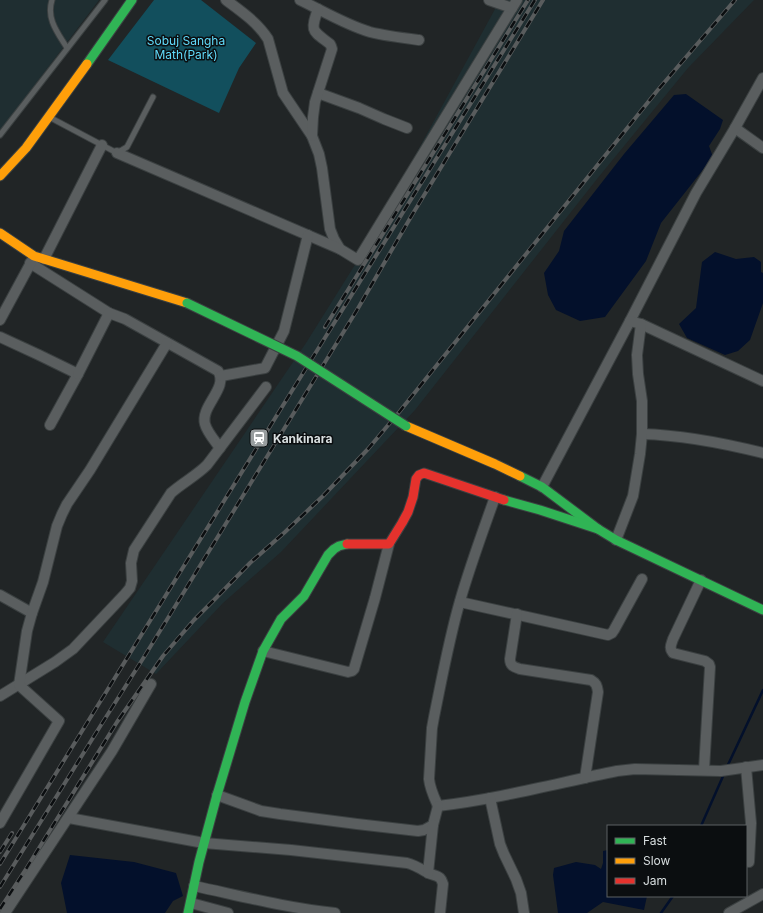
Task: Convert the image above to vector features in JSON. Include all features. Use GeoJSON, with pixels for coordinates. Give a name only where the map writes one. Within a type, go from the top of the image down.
{"type":"FeatureCollection","features":[{"type":"Feature","properties":{"kind":"main road"},"geometry":{"type":"LineString","coordinates":[[0,176],[26,148],[132,0]]}},
{"type":"Feature","properties":{"kind":"main road"},"geometry":{"type":"LineString","coordinates":[[0,233],[36,260],[187,303],[297,356],[406,426],[495,464],[542,487],[598,529],[616,540],[763,610]]}},
{"type":"Feature","properties":{"kind":"main road"},"geometry":{"type":"LineString","coordinates":[[190,908],[204,843],[217,795],[263,651],[272,632],[281,619],[304,596],[328,556],[334,549],[339,546],[349,544],[389,544],[402,523],[413,500],[416,479],[419,475],[424,473],[598,529]]}},
{"type":"Feature","properties":{"kind":"street"},"geometry":{"type":"LineString","coordinates":[[226,0],[244,14],[264,33],[270,46],[283,93],[312,136],[319,154],[322,168],[330,229],[340,249]]}},
{"type":"Feature","properties":{"kind":"street"},"geometry":{"type":"LineString","coordinates":[[300,0],[332,16],[371,32],[419,40]]}},
{"type":"Feature","properties":{"kind":"street"},"geometry":{"type":"LineString","coordinates":[[117,153],[340,249],[358,260],[515,4],[489,0]]}},
{"type":"Feature","properties":{"kind":"street"},"geometry":{"type":"LineString","coordinates":[[312,136],[314,109],[332,50],[331,46],[314,29],[313,25],[318,9]]}},
{"type":"Feature","properties":{"kind":"street"},"geometry":{"type":"LineString","coordinates":[[542,487],[696,193],[763,78]]}},
{"type":"Feature","properties":{"kind":"street"},"geometry":{"type":"LineString","coordinates":[[318,93],[407,128]]}},
{"type":"Feature","properties":{"kind":"street"},"geometry":{"type":"LineString","coordinates":[[735,128],[763,148]]}},
{"type":"Feature","properties":{"kind":"street"},"geometry":{"type":"LineString","coordinates":[[0,320],[102,145]]}},
{"type":"Feature","properties":{"kind":"street"},"geometry":{"type":"LineString","coordinates":[[221,376],[265,368],[284,332],[308,235]]}},
{"type":"Feature","properties":{"kind":"street"},"geometry":{"type":"LineString","coordinates":[[36,260],[110,313],[125,319],[218,372],[221,376],[221,383],[206,412],[205,423],[220,448]]}},
{"type":"Feature","properties":{"kind":"street"},"geometry":{"type":"LineString","coordinates":[[50,425],[110,313]]}},
{"type":"Feature","properties":{"kind":"street"},"geometry":{"type":"LineString","coordinates":[[630,321],[641,324],[763,381]]}},
{"type":"Feature","properties":{"kind":"street"},"geometry":{"type":"LineString","coordinates":[[616,540],[633,496],[640,454],[642,434],[642,401],[637,355],[641,324]]}},
{"type":"Feature","properties":{"kind":"street"},"geometry":{"type":"LineString","coordinates":[[0,337],[78,374]]}},
{"type":"Feature","properties":{"kind":"street"},"geometry":{"type":"LineString","coordinates":[[19,685],[32,612],[43,582],[57,526],[62,514],[167,343]]}},
{"type":"Feature","properties":{"kind":"street"},"geometry":{"type":"LineString","coordinates":[[0,696],[55,662],[73,648],[125,594],[130,588],[132,581],[131,557],[134,550],[171,493],[202,471],[266,387]]}},
{"type":"Feature","properties":{"kind":"street"},"geometry":{"type":"LineString","coordinates":[[642,434],[654,434],[719,443],[763,453]]}},
{"type":"Feature","properties":{"kind":"street"},"geometry":{"type":"LineString","coordinates":[[428,873],[433,825],[438,806],[432,793],[429,779],[432,728],[460,602],[495,497]]}},
{"type":"Feature","properties":{"kind":"street"},"geometry":{"type":"LineString","coordinates":[[263,651],[348,672],[352,671],[354,669],[375,598],[389,544]]}},
{"type":"Feature","properties":{"kind":"street"},"geometry":{"type":"LineString","coordinates":[[460,602],[608,635],[614,630],[642,579]]}},
{"type":"Feature","properties":{"kind":"street"},"geometry":{"type":"LineString","coordinates":[[700,580],[670,646],[673,653],[705,661],[710,666],[704,770]]}},
{"type":"Feature","properties":{"kind":"street"},"geometry":{"type":"LineString","coordinates":[[0,595],[32,612]]}},
{"type":"Feature","properties":{"kind":"street"},"geometry":{"type":"LineString","coordinates":[[517,614],[510,659],[512,666],[520,669],[591,680],[597,685],[598,692],[585,778]]}},
{"type":"Feature","properties":{"kind":"street"},"geometry":{"type":"LineString","coordinates":[[5,913],[112,751],[151,684]]}},
{"type":"Feature","properties":{"kind":"street"},"geometry":{"type":"LineString","coordinates":[[0,823],[59,721],[19,685]]}},
{"type":"Feature","properties":{"kind":"street"},"geometry":{"type":"LineString","coordinates":[[438,806],[490,798],[617,771],[635,769],[721,771],[763,765]]}},
{"type":"Feature","properties":{"kind":"street"},"geometry":{"type":"LineString","coordinates":[[746,767],[751,823],[749,862]]}},
{"type":"Feature","properties":{"kind":"street"},"geometry":{"type":"LineString","coordinates":[[217,795],[261,810],[294,817],[418,831],[424,830],[433,825]]}},
{"type":"Feature","properties":{"kind":"street"},"geometry":{"type":"LineString","coordinates":[[490,798],[500,844],[521,893],[524,913]]}},
{"type":"Feature","properties":{"kind":"street"},"geometry":{"type":"LineString","coordinates":[[69,818],[204,843],[291,850],[413,864],[442,880],[443,884],[440,913]]}},
{"type":"Feature","properties":{"kind":"street"},"geometry":{"type":"LineString","coordinates":[[194,886],[272,904],[335,913]]}},
{"type":"Feature","properties":{"kind":"street"},"geometry":{"type":"LineString","coordinates":[[729,913],[763,894]]}},
{"type":"Feature","properties":{"kind":"street"},"geometry":{"type":"LineString","coordinates":[[190,908],[228,913]]}},
{"type":"Feature","properties":{"kind":"lane"},"geometry":{"type":"LineString","coordinates":[[52,0],[50,9],[51,19],[67,48]]}},
{"type":"Feature","properties":{"kind":"lane"},"geometry":{"type":"LineString","coordinates":[[0,135],[105,0]]}},
{"type":"Feature","properties":{"kind":"lane"},"geometry":{"type":"LineString","coordinates":[[49,117],[117,153],[127,147],[153,96]]}},
{"type":"Feature","properties":{"kind":"shaded area"},"geometry":{"type":"Polygon","coordinates":[[[0,0],[99,0],[0,131],[0,0]]]}},
{"type":"Feature","properties":{"kind":"shaded area"},"geometry":{"type":"Polygon","coordinates":[[[500,0],[754,0],[688,68],[597,179],[415,410],[281,552],[223,603],[156,674],[103,642],[306,343],[358,260],[500,0]]]}},
{"type":"Feature","properties":{"kind":"shaded area"},"geometry":{"type":"Polygon","coordinates":[[[686,94],[723,120],[720,129],[709,146],[713,157],[661,223],[646,261],[605,317],[580,321],[556,310],[548,295],[544,273],[559,251],[564,231],[624,154],[674,95],[686,94]]]}},
{"type":"Feature","properties":{"kind":"shaded area"},"geometry":{"type":"Polygon","coordinates":[[[715,252],[736,259],[754,257],[761,262],[761,272],[763,273],[763,303],[750,340],[738,351],[725,355],[687,338],[679,324],[696,308],[702,262],[715,252]]]}},
{"type":"Feature","properties":{"kind":"shaded area"},"geometry":{"type":"Polygon","coordinates":[[[607,850],[607,897],[647,897],[644,910],[603,902],[587,913],[558,913],[553,875],[554,868],[576,862],[595,865],[601,869],[603,863],[603,851],[607,850]]]}},
{"type":"Feature","properties":{"kind":"shaded area"},"geometry":{"type":"Polygon","coordinates":[[[70,855],[134,862],[176,873],[183,896],[173,901],[165,913],[67,913],[61,883],[70,855]]]}},
{"type":"Feature","properties":{"kind":"green space","name":"Sobuj Sangha Math(Park)"},"geometry":{"type":"Polygon","coordinates":[[[154,0],[201,0],[256,43],[239,68],[219,113],[108,60],[154,0]]]}},
{"type":"Feature","properties":{"kind":"waterway"},"geometry":{"type":"LineString","coordinates":[[727,767],[763,690]]}},
{"type":"Feature","properties":{"kind":"waterway"},"geometry":{"type":"LineString","coordinates":[[701,825],[724,774]]}},
{"type":"Feature","properties":{"kind":"waterway"},"geometry":{"type":"LineString","coordinates":[[661,913],[672,897]]}},
{"type":"Feature","properties":{"kind":"railway"},"geometry":{"type":"LineString","coordinates":[[325,327],[528,0]]}},
{"type":"Feature","properties":{"kind":"railway"},"geometry":{"type":"LineString","coordinates":[[0,864],[535,0]]}},
{"type":"Feature","properties":{"kind":"railway"},"geometry":{"type":"LineString","coordinates":[[0,887],[144,657],[357,310],[412,215],[543,0]]}},
{"type":"Feature","properties":{"kind":"railway"},"geometry":{"type":"LineString","coordinates":[[0,909],[117,722],[163,656],[194,620],[250,563],[323,496],[368,449],[657,91],[735,0]]}},
{"type":"Feature","properties":{"kind":"railway"},"geometry":{"type":"LineString","coordinates":[[0,852],[12,833]]}},
{"type":"Feature","properties":{"kind":"traffic: fast"},"geometry":{"type":"LineString","coordinates":[[87,64],[132,0]]}},
{"type":"Feature","properties":{"kind":"traffic: fast"},"geometry":{"type":"LineString","coordinates":[[187,303],[297,356],[406,426]]}},
{"type":"Feature","properties":{"kind":"traffic: fast"},"geometry":{"type":"LineString","coordinates":[[520,476],[542,487],[598,529],[616,540],[763,610]]}},
{"type":"Feature","properties":{"kind":"traffic: fast"},"geometry":{"type":"LineString","coordinates":[[504,500],[598,529]]}},
{"type":"Feature","properties":{"kind":"traffic: fast"},"geometry":{"type":"LineString","coordinates":[[188,913],[199,862],[217,795],[245,702],[263,651],[281,619],[304,596],[328,555],[339,546],[347,544]]}},
{"type":"Feature","properties":{"kind":"traffic: slow"},"geometry":{"type":"LineString","coordinates":[[0,176],[26,148],[87,64]]}},
{"type":"Feature","properties":{"kind":"traffic: slow"},"geometry":{"type":"LineString","coordinates":[[0,233],[34,256],[187,303]]}},
{"type":"Feature","properties":{"kind":"traffic: slow"},"geometry":{"type":"LineString","coordinates":[[406,426],[520,476]]}},
{"type":"Feature","properties":{"kind":"traffic: jam"},"geometry":{"type":"LineString","coordinates":[[347,544],[389,544],[408,512],[413,497],[416,479],[419,475],[424,473],[504,500]]}},
{"type":"Feature","properties":{"kind":"place","name":"Kankinara"},"geometry":{"type":"Point","coordinates":[259,438]}}]}
